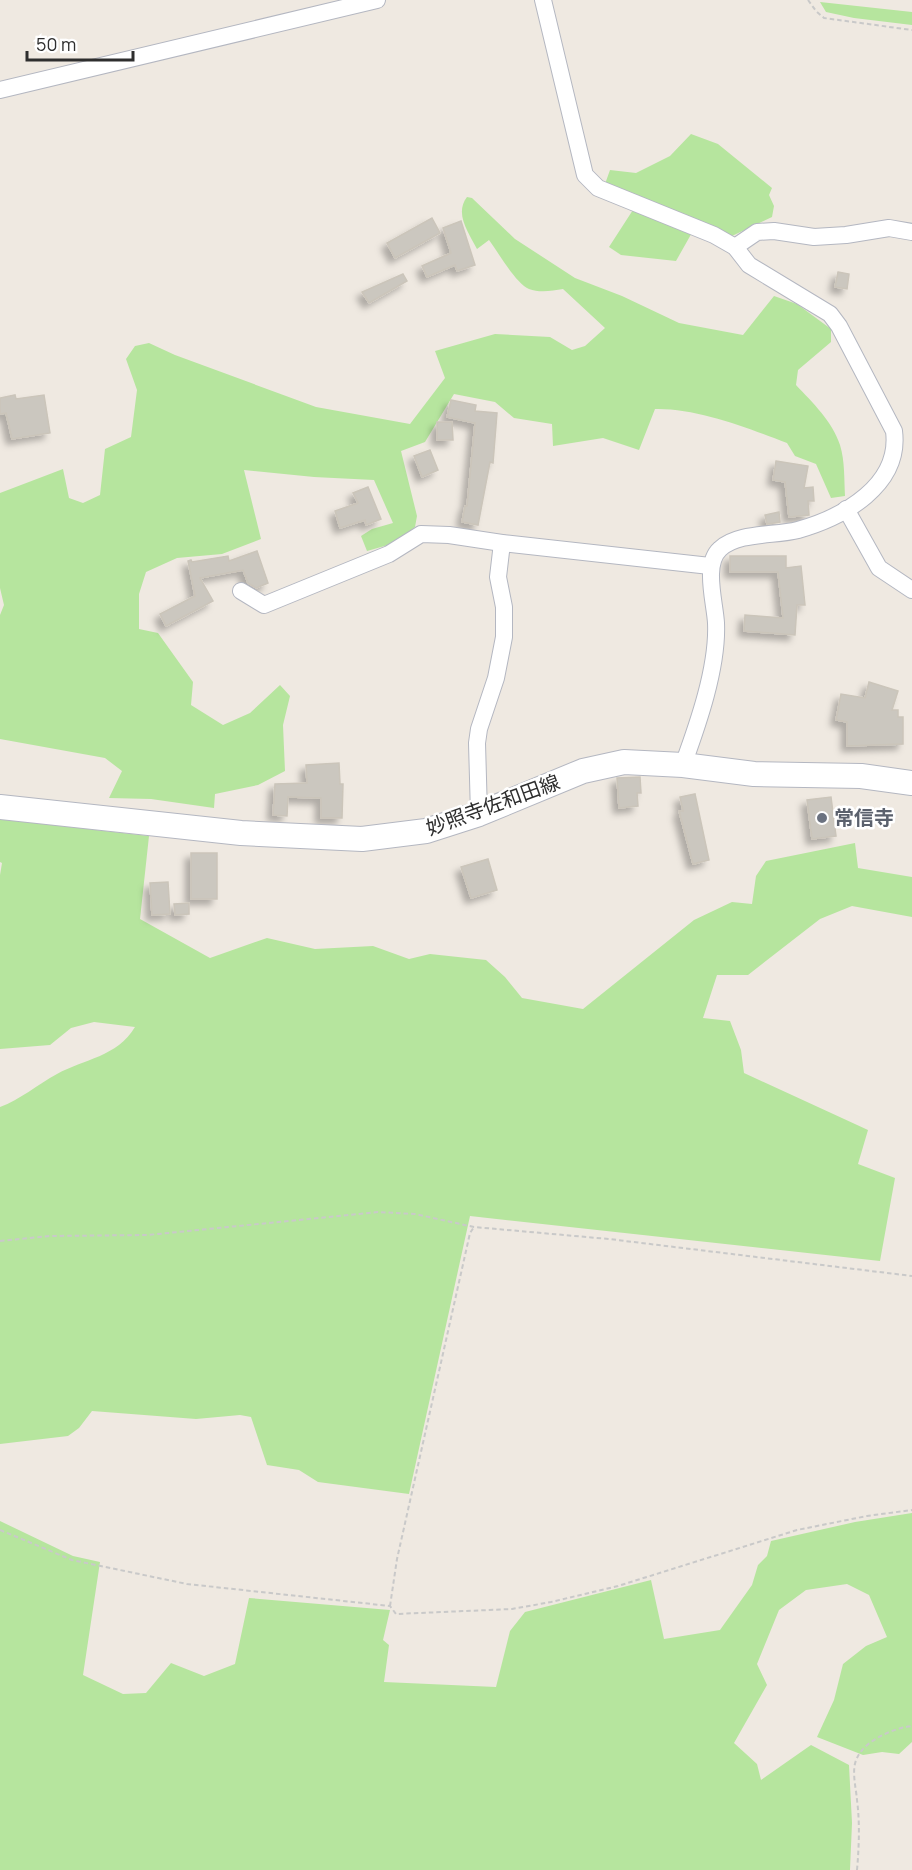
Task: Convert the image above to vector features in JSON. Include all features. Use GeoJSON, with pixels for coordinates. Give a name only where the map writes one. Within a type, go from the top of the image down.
{"type":"FeatureCollection","features":[{"type":"Feature","properties":{"kind":"main road","name":"妙照寺佐和田線"},"geometry":{"type":"LineString","coordinates":[[0,807],[241,833],[362,839],[426,831],[479,814],[583,771],[624,762],[683,765],[754,774],[861,776],[912,783]]}},
{"type":"Feature","properties":{"kind":"street"},"geometry":{"type":"LineString","coordinates":[[0,90],[377,0]]}},
{"type":"Feature","properties":{"kind":"street"},"geometry":{"type":"LineString","coordinates":[[543,0],[585,176],[598,188],[735,247],[749,265],[830,314],[839,326],[894,431],[896,446],[885,477],[871,492],[846,509],[798,530],[732,540],[718,550],[710,566],[716,624],[715,654],[695,734],[683,765]]}},
{"type":"Feature","properties":{"kind":"street"},"geometry":{"type":"LineString","coordinates":[[735,247],[757,232],[774,231],[814,237],[846,235],[889,228],[912,231]]}},
{"type":"Feature","properties":{"kind":"street"},"geometry":{"type":"LineString","coordinates":[[846,509],[879,568],[912,590]]}},
{"type":"Feature","properties":{"kind":"street"},"geometry":{"type":"LineString","coordinates":[[241,591],[264,605],[388,554],[421,534],[449,535],[710,566]]}},
{"type":"Feature","properties":{"kind":"street"},"geometry":{"type":"LineString","coordinates":[[479,814],[477,743],[479,729],[496,678],[504,637],[504,607],[498,577],[502,543]]}},
{"type":"Feature","properties":{"kind":"path"},"geometry":{"type":"LineString","coordinates":[[808,0],[824,18],[912,30]]}},
{"type":"Feature","properties":{"kind":"path"},"geometry":{"type":"LineString","coordinates":[[0,1241],[50,1236],[148,1234],[378,1212],[415,1214],[474,1227],[609,1239],[912,1276]]}},
{"type":"Feature","properties":{"kind":"path"},"geometry":{"type":"LineString","coordinates":[[474,1227],[470,1233],[400,1547],[390,1606],[396,1614],[512,1609],[618,1586],[798,1530],[867,1516],[912,1510]]}},
{"type":"Feature","properties":{"kind":"path"},"geometry":{"type":"LineString","coordinates":[[0,1530],[72,1560],[187,1584],[390,1606]]}},
{"type":"Feature","properties":{"kind":"path"},"geometry":{"type":"LineString","coordinates":[[857,1870],[859,1848],[854,1775],[856,1757],[871,1742],[890,1731],[912,1726]]}},
{"type":"Feature","properties":{"kind":"green space"},"geometry":{"type":"Polygon","coordinates":[[[820,2],[912,12],[912,25],[826,12],[820,2]]]}},
{"type":"Feature","properties":{"kind":"green space"},"geometry":{"type":"Polygon","coordinates":[[[691,134],[718,144],[772,188],[769,195],[774,206],[772,217],[732,236],[698,222],[676,261],[621,255],[609,247],[640,199],[605,184],[610,170],[636,173],[670,156],[691,134]]]}},
{"type":"Feature","properties":{"kind":"green space"},"geometry":{"type":"Polygon","coordinates":[[[467,197],[472,198],[515,239],[575,278],[622,296],[679,323],[743,335],[774,296],[797,304],[831,329],[831,342],[798,370],[796,385],[821,413],[837,436],[843,457],[845,496],[831,498],[816,464],[795,456],[787,443],[705,415],[655,409],[639,450],[603,438],[553,446],[552,424],[514,418],[495,402],[454,394],[425,442],[401,451],[417,516],[415,527],[395,543],[367,551],[361,536],[372,529],[393,523],[374,480],[244,470],[261,539],[222,554],[177,558],[146,572],[139,594],[139,629],[158,633],[193,682],[191,705],[223,725],[250,713],[280,685],[290,696],[283,725],[285,771],[258,785],[215,794],[214,808],[151,799],[109,798],[122,771],[105,758],[0,739],[0,615],[4,605],[0,588],[0,493],[63,469],[69,498],[83,503],[100,495],[105,449],[131,437],[137,390],[126,359],[135,346],[149,343],[175,355],[316,407],[410,424],[445,378],[435,351],[495,334],[550,337],[572,350],[585,346],[605,328],[563,289],[537,291],[524,286],[489,240],[477,249],[462,217],[463,203],[467,197]]]}},
{"type":"Feature","properties":{"kind":"green space"},"geometry":{"type":"Polygon","coordinates":[[[0,819],[149,836],[140,919],[210,958],[267,938],[315,949],[373,946],[409,959],[430,954],[486,960],[505,977],[522,998],[583,1009],[694,920],[732,902],[752,904],[756,876],[766,861],[855,843],[858,868],[912,877],[912,917],[852,906],[820,919],[748,975],[717,975],[703,1018],[730,1021],[741,1050],[744,1073],[868,1130],[858,1164],[895,1178],[880,1261],[470,1216],[409,1494],[318,1482],[299,1470],[267,1465],[251,1417],[240,1415],[196,1419],[92,1411],[79,1428],[68,1436],[0,1444],[0,1107],[57,1074],[110,1051],[128,1037],[135,1027],[94,1022],[71,1028],[50,1045],[0,1049],[0,875],[2,863],[0,862],[0,819]]]}},
{"type":"Feature","properties":{"kind":"green space"},"geometry":{"type":"Polygon","coordinates":[[[912,1513],[912,1742],[899,1754],[882,1752],[863,1755],[817,1737],[834,1700],[843,1664],[866,1646],[887,1637],[869,1595],[847,1584],[806,1590],[779,1610],[757,1664],[767,1685],[734,1743],[757,1764],[761,1780],[811,1745],[849,1765],[852,1823],[850,1870],[0,1870],[0,1521],[73,1556],[100,1562],[83,1675],[123,1694],[146,1693],[171,1663],[204,1676],[235,1664],[249,1598],[390,1610],[383,1640],[389,1645],[384,1682],[496,1687],[510,1631],[525,1612],[651,1580],[664,1639],[720,1630],[752,1585],[758,1565],[767,1556],[771,1541],[855,1522],[912,1513]]]}},
{"type":"Feature","properties":{"kind":"building"},"geometry":{"type":"Polygon","coordinates":[[[432,218],[440,233],[395,258],[387,243],[432,218]]]}},
{"type":"Feature","properties":{"kind":"building"},"geometry":{"type":"Polygon","coordinates":[[[461,221],[475,265],[457,271],[455,265],[427,277],[422,266],[451,253],[443,228],[461,221]]]}},
{"type":"Feature","properties":{"kind":"building"},"geometry":{"type":"Polygon","coordinates":[[[838,272],[849,274],[847,289],[835,287],[838,272]]]}},
{"type":"Feature","properties":{"kind":"building"},"geometry":{"type":"Polygon","coordinates":[[[403,274],[407,281],[369,303],[362,292],[403,274]]]}},
{"type":"Feature","properties":{"kind":"building"},"geometry":{"type":"Polygon","coordinates":[[[15,395],[16,399],[44,395],[50,433],[12,439],[6,413],[0,414],[0,398],[15,395]]]}},
{"type":"Feature","properties":{"kind":"building"},"geometry":{"type":"Polygon","coordinates":[[[451,400],[476,405],[475,411],[497,413],[493,463],[490,462],[478,525],[462,522],[465,506],[467,506],[475,423],[447,417],[451,400]]]}},
{"type":"Feature","properties":{"kind":"building"},"geometry":{"type":"Polygon","coordinates":[[[437,422],[452,422],[453,440],[437,440],[437,422]]]}},
{"type":"Feature","properties":{"kind":"building"},"geometry":{"type":"Polygon","coordinates":[[[430,450],[438,470],[422,477],[414,456],[430,450]]]}},
{"type":"Feature","properties":{"kind":"building"},"geometry":{"type":"Polygon","coordinates":[[[776,461],[808,466],[804,488],[813,487],[814,501],[808,501],[809,515],[789,517],[785,482],[773,480],[776,461]]]}},
{"type":"Feature","properties":{"kind":"building"},"geometry":{"type":"Polygon","coordinates":[[[368,487],[381,519],[366,525],[365,520],[340,528],[335,511],[358,503],[353,493],[368,487]]]}},
{"type":"Feature","properties":{"kind":"building"},"geometry":{"type":"Polygon","coordinates":[[[779,512],[780,522],[767,524],[765,515],[779,512]]]}},
{"type":"Feature","properties":{"kind":"building"},"geometry":{"type":"Polygon","coordinates":[[[257,551],[268,583],[256,588],[248,583],[243,570],[200,578],[213,601],[166,626],[160,614],[195,596],[188,561],[228,556],[229,561],[257,551]]]}},
{"type":"Feature","properties":{"kind":"building"},"geometry":{"type":"Polygon","coordinates":[[[730,556],[786,556],[786,568],[801,566],[805,605],[797,605],[795,635],[744,631],[745,615],[783,618],[778,572],[730,572],[730,556]]]}},
{"type":"Feature","properties":{"kind":"building"},"geometry":{"type":"Polygon","coordinates":[[[869,682],[898,691],[892,710],[898,710],[898,717],[903,717],[903,744],[847,746],[847,722],[836,720],[841,694],[865,698],[869,682]]]}},
{"type":"Feature","properties":{"kind":"building"},"geometry":{"type":"Polygon","coordinates":[[[339,763],[340,784],[343,784],[342,818],[321,818],[321,798],[288,797],[287,816],[273,815],[275,784],[307,783],[306,765],[339,763]]]}},
{"type":"Feature","properties":{"kind":"building"},"geometry":{"type":"Polygon","coordinates":[[[640,777],[641,793],[637,793],[638,806],[619,808],[617,778],[640,777]]]}},
{"type":"Feature","properties":{"kind":"building"},"geometry":{"type":"Polygon","coordinates":[[[695,794],[709,860],[693,864],[679,811],[683,811],[680,797],[695,794]]]}},
{"type":"Feature","properties":{"kind":"building","name":"常信寺"},"geometry":{"type":"Polygon","coordinates":[[[831,797],[836,836],[812,839],[807,800],[831,797]]]}},
{"type":"Feature","properties":{"kind":"building"},"geometry":{"type":"Polygon","coordinates":[[[191,853],[217,853],[217,899],[191,899],[191,853]]]}},
{"type":"Feature","properties":{"kind":"building"},"geometry":{"type":"Polygon","coordinates":[[[488,859],[497,890],[471,898],[461,867],[488,859]]]}},
{"type":"Feature","properties":{"kind":"building"},"geometry":{"type":"Polygon","coordinates":[[[168,882],[170,914],[152,915],[150,883],[168,882]]]}},
{"type":"Feature","properties":{"kind":"building"},"geometry":{"type":"Polygon","coordinates":[[[189,903],[189,914],[175,915],[174,904],[189,903]]]}},
{"type":"Feature","properties":{"kind":"place","name":"常信寺"},"geometry":{"type":"Point","coordinates":[822,818]}}]}
